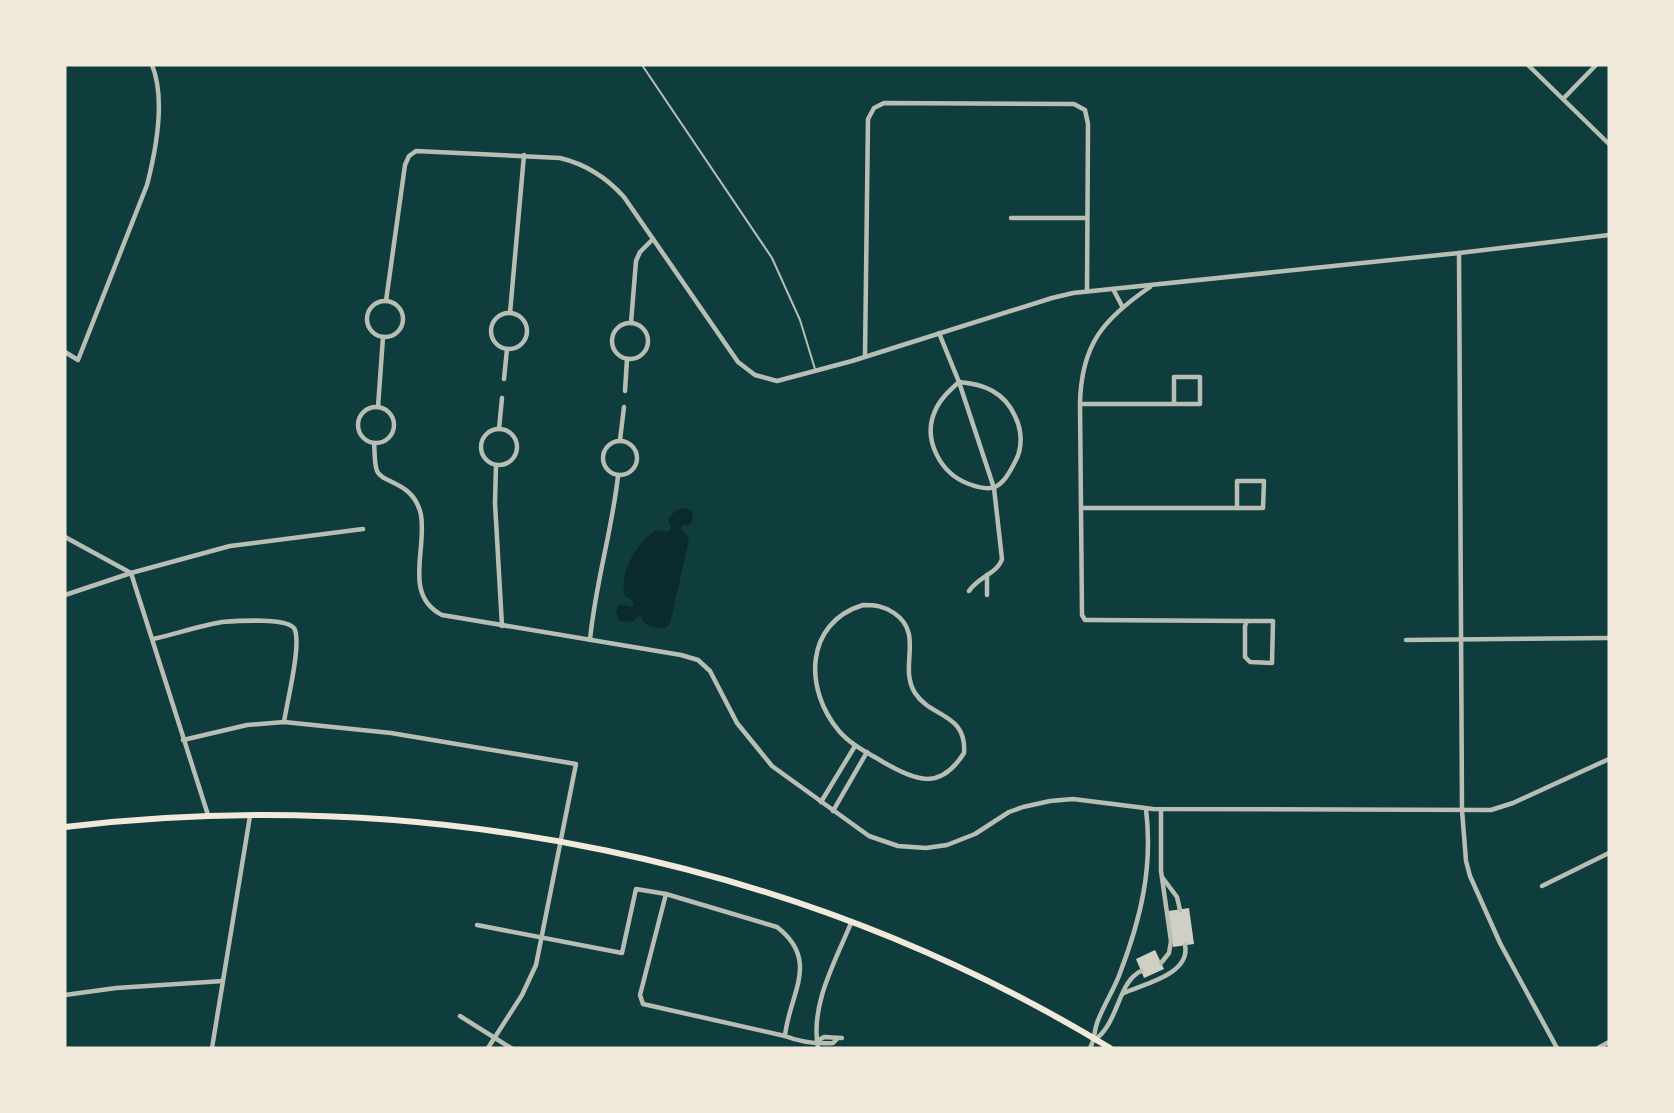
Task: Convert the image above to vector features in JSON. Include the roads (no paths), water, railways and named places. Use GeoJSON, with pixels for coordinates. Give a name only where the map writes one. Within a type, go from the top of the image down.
{"type":"FeatureCollection","features":[{"type":"Feature","properties":{"kind":"main road"},"geometry":{"type":"LineString","coordinates":[[65,827],[208,815],[250,815],[380,819],[491,830],[560,841],[708,876],[851,922],[1000,988],[1110,1048]]}},
{"type":"Feature","properties":{"kind":"street"},"geometry":{"type":"LineString","coordinates":[[65,352],[78,360],[147,185],[154,159],[158,126],[158,89],[152,65]]}},
{"type":"Feature","properties":{"kind":"street"},"geometry":{"type":"LineString","coordinates":[[1528,65],[1609,144]]}},
{"type":"Feature","properties":{"kind":"street"},"geometry":{"type":"LineString","coordinates":[[1563,99],[1596,65]]}},
{"type":"Feature","properties":{"kind":"street"},"geometry":{"type":"LineString","coordinates":[[865,356],[867,127],[870,113],[884,103],[974,101],[1074,104],[1085,110],[1088,124],[1087,291]]}},
{"type":"Feature","properties":{"kind":"street"},"geometry":{"type":"LineString","coordinates":[[386,301],[405,164],[411,153],[416,151],[524,155],[571,161],[600,175],[624,197],[745,370],[764,379],[777,381],[1052,298],[1087,291],[1460,254],[1609,236]]}},
{"type":"Feature","properties":{"kind":"street"},"geometry":{"type":"LineString","coordinates":[[510,313],[524,155]]}},
{"type":"Feature","properties":{"kind":"street"},"geometry":{"type":"LineString","coordinates":[[1011,218],[1087,218]]}},
{"type":"Feature","properties":{"kind":"street"},"geometry":{"type":"LineString","coordinates":[[631,323],[636,261],[640,252],[653,239]]}},
{"type":"Feature","properties":{"kind":"street"},"geometry":{"type":"LineString","coordinates":[[1460,254],[1462,810],[1466,860],[1500,943],[1557,1048]]}},
{"type":"Feature","properties":{"kind":"street"},"geometry":{"type":"LineString","coordinates":[[1150,286],[1122,306],[1104,325],[1092,344],[1080,383],[1083,618],[1273,621],[1272,663],[1250,663],[1245,657],[1247,621]]}},
{"type":"Feature","properties":{"kind":"street"},"geometry":{"type":"LineString","coordinates":[[1113,289],[1122,306]]}},
{"type":"Feature","properties":{"kind":"street"},"geometry":{"type":"LineString","coordinates":[[386,301],[399,307],[402,321],[396,333],[383,337],[371,331],[367,317],[373,305],[386,301]]}},
{"type":"Feature","properties":{"kind":"street"},"geometry":{"type":"LineString","coordinates":[[510,313],[522,318],[526,323],[527,336],[519,346],[507,349],[495,342],[492,329],[498,317],[510,313]]}},
{"type":"Feature","properties":{"kind":"street"},"geometry":{"type":"LineString","coordinates":[[631,323],[640,326],[646,333],[648,343],[645,352],[637,358],[627,359],[619,356],[613,348],[612,339],[622,324],[631,323]]}},
{"type":"Feature","properties":{"kind":"street"},"geometry":{"type":"LineString","coordinates":[[939,333],[959,382],[994,488],[1002,559],[1000,565],[974,583],[969,591]]}},
{"type":"Feature","properties":{"kind":"street"},"geometry":{"type":"LineString","coordinates":[[378,407],[383,337]]}},
{"type":"Feature","properties":{"kind":"street"},"geometry":{"type":"LineString","coordinates":[[504,379],[507,349]]}},
{"type":"Feature","properties":{"kind":"street"},"geometry":{"type":"LineString","coordinates":[[625,391],[627,359]]}},
{"type":"Feature","properties":{"kind":"street"},"geometry":{"type":"LineString","coordinates":[[1080,404],[1174,404],[1200,404],[1200,377],[1174,377],[1174,404]]}},
{"type":"Feature","properties":{"kind":"street"},"geometry":{"type":"LineString","coordinates":[[959,382],[974,383],[998,393],[1015,414],[1020,428],[1018,458],[1002,482],[994,488],[975,486],[954,477],[939,461],[933,446],[931,432],[935,410],[959,382]]}},
{"type":"Feature","properties":{"kind":"street"},"geometry":{"type":"LineString","coordinates":[[499,429],[502,398]]}},
{"type":"Feature","properties":{"kind":"street"},"geometry":{"type":"LineString","coordinates":[[378,407],[390,414],[394,427],[388,439],[374,443],[362,437],[358,424],[365,411],[378,407]]}},
{"type":"Feature","properties":{"kind":"street"},"geometry":{"type":"LineString","coordinates":[[620,440],[624,407]]}},
{"type":"Feature","properties":{"kind":"street"},"geometry":{"type":"LineString","coordinates":[[499,429],[512,435],[517,449],[510,461],[496,465],[488,462],[482,455],[481,446],[483,437],[490,431],[499,429]]}},
{"type":"Feature","properties":{"kind":"street"},"geometry":{"type":"LineString","coordinates":[[620,440],[632,446],[637,459],[631,471],[618,476],[610,473],[604,466],[602,457],[611,443],[620,440]]}},
{"type":"Feature","properties":{"kind":"street"},"geometry":{"type":"LineString","coordinates":[[374,443],[379,475],[403,487],[416,502],[422,519],[418,580],[428,604],[442,615],[681,655],[704,664],[747,738],[772,766],[869,836],[882,842],[926,848],[957,842],[1009,812],[1050,801],[1073,799],[1146,809],[1462,810],[1500,807],[1609,759]]}},
{"type":"Feature","properties":{"kind":"street"},"geometry":{"type":"LineString","coordinates":[[496,465],[495,503],[502,626]]}},
{"type":"Feature","properties":{"kind":"street"},"geometry":{"type":"LineString","coordinates":[[590,640],[592,612],[615,508],[618,476]]}},
{"type":"Feature","properties":{"kind":"street"},"geometry":{"type":"LineString","coordinates":[[1081,508],[1237,508],[1263,508],[1264,481],[1237,481],[1237,508]]}},
{"type":"Feature","properties":{"kind":"street"},"geometry":{"type":"LineString","coordinates":[[65,595],[131,573],[230,546],[363,529]]}},
{"type":"Feature","properties":{"kind":"street"},"geometry":{"type":"LineString","coordinates":[[65,537],[131,573],[208,815]]}},
{"type":"Feature","properties":{"kind":"street"},"geometry":{"type":"LineString","coordinates":[[987,574],[987,595]]}},
{"type":"Feature","properties":{"kind":"street"},"geometry":{"type":"LineString","coordinates":[[863,605],[877,605],[901,618],[908,628],[911,637],[909,680],[916,694],[924,702],[953,720],[965,747],[964,753],[950,771],[931,780],[904,774],[855,746],[840,732],[818,694],[814,673],[816,656],[823,634],[834,618],[863,605]]}},
{"type":"Feature","properties":{"kind":"street"},"geometry":{"type":"LineString","coordinates":[[153,639],[222,622],[265,621],[292,625],[296,632],[295,658],[284,722]]}},
{"type":"Feature","properties":{"kind":"street"},"geometry":{"type":"LineString","coordinates":[[1406,640],[1609,638]]}},
{"type":"Feature","properties":{"kind":"street"},"geometry":{"type":"LineString","coordinates":[[183,740],[247,725],[284,722],[391,733],[576,764],[543,938],[530,979],[488,1048]]}},
{"type":"Feature","properties":{"kind":"street"},"geometry":{"type":"LineString","coordinates":[[821,802],[855,746]]}},
{"type":"Feature","properties":{"kind":"street"},"geometry":{"type":"LineString","coordinates":[[833,811],[867,752]]}},
{"type":"Feature","properties":{"kind":"street"},"geometry":{"type":"LineString","coordinates":[[1095,1039],[1096,1024],[1120,974],[1142,904],[1149,872],[1150,839],[1146,809]]}},
{"type":"Feature","properties":{"kind":"street"},"geometry":{"type":"LineString","coordinates":[[1161,809],[1162,877],[1171,941],[1169,953],[1161,962]]}},
{"type":"Feature","properties":{"kind":"street"},"geometry":{"type":"LineString","coordinates":[[212,1048],[250,815]]}},
{"type":"Feature","properties":{"kind":"street"},"geometry":{"type":"LineString","coordinates":[[1542,886],[1609,853]]}},
{"type":"Feature","properties":{"kind":"street"},"geometry":{"type":"LineString","coordinates":[[1162,877],[1177,897],[1180,910]]}},
{"type":"Feature","properties":{"kind":"street"},"geometry":{"type":"LineString","coordinates":[[477,925],[622,953],[636,888],[666,894],[777,927],[796,948],[801,967],[785,1037]]}},
{"type":"Feature","properties":{"kind":"street"},"geometry":{"type":"LineString","coordinates":[[666,894],[640,995],[643,1004],[797,1041],[833,1043],[839,1039]]}},
{"type":"Feature","properties":{"kind":"street"},"geometry":{"type":"LineString","coordinates":[[818,1048],[817,1015],[821,999],[851,922]]}},
{"type":"Feature","properties":{"kind":"street"},"geometry":{"type":"LineString","coordinates":[[1124,993],[1180,966],[1185,957],[1185,945]]}},
{"type":"Feature","properties":{"kind":"street"},"geometry":{"type":"LineString","coordinates":[[1090,1048],[1095,1039],[1107,1030],[1133,975],[1141,971]]}},
{"type":"Feature","properties":{"kind":"street"},"geometry":{"type":"LineString","coordinates":[[65,995],[116,988],[223,981]]}},
{"type":"Feature","properties":{"kind":"street"},"geometry":{"type":"LineString","coordinates":[[460,1016],[511,1048]]}},
{"type":"Feature","properties":{"kind":"street"},"geometry":{"type":"LineString","coordinates":[[1598,1048],[1609,1042]]}},
{"type":"Feature","properties":{"kind":"lane"},"geometry":{"type":"LineString","coordinates":[[642,65],[772,258],[800,320],[816,370]]}},
{"type":"Feature","properties":{"kind":"water"},"geometry":{"type":"Polygon","coordinates":[[[685,508],[691,510],[693,517],[690,525],[683,525],[681,528],[689,539],[670,624],[665,628],[650,626],[644,623],[641,616],[633,622],[619,621],[616,612],[619,604],[634,606],[632,600],[625,596],[624,578],[636,550],[656,530],[668,532],[671,515],[685,508]]]}}]}
